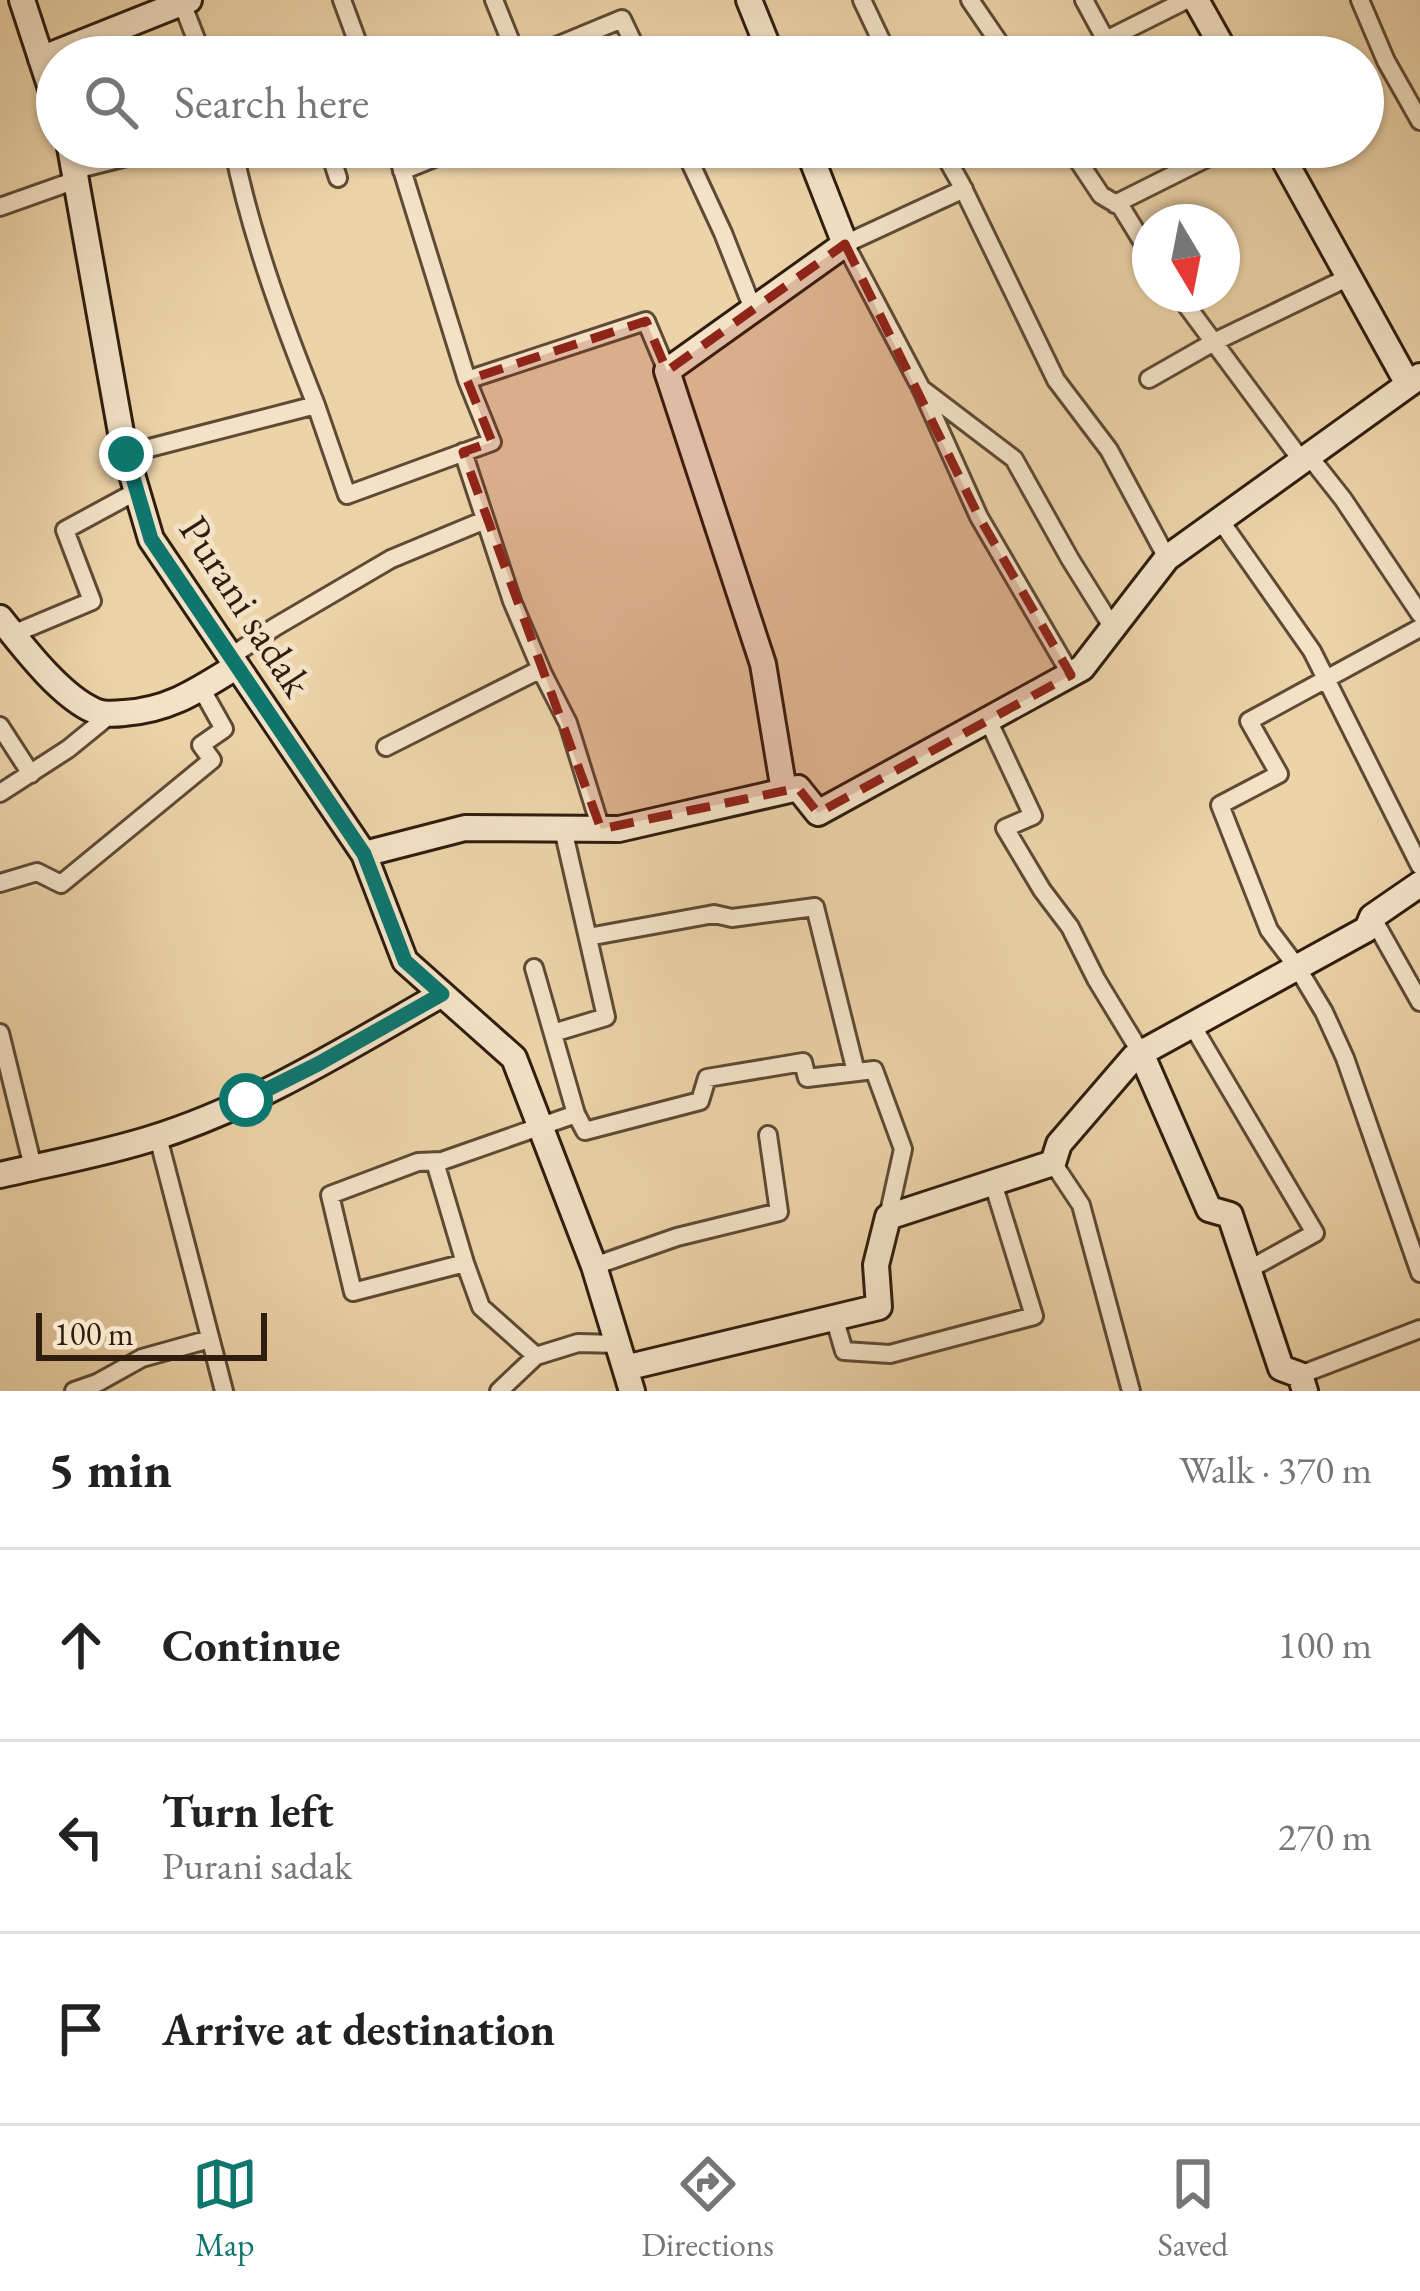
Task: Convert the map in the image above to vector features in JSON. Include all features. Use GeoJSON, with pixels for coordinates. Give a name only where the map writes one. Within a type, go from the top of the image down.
{"type":"FeatureCollection","features":[{"type":"Feature","properties":{"kind":"street"},"geometry":{"type":"LineString","coordinates":[[22,0],[36,43]]}},
{"type":"Feature","properties":{"kind":"street"},"geometry":{"type":"LineString","coordinates":[[342,0],[355,36]]}},
{"type":"Feature","properties":{"kind":"street"},"geometry":{"type":"LineString","coordinates":[[494,0],[509,36]]}},
{"type":"Feature","properties":{"kind":"street"},"geometry":{"type":"LineString","coordinates":[[749,0],[764,36]]}},
{"type":"Feature","properties":{"kind":"street"},"geometry":{"type":"LineString","coordinates":[[862,0],[879,36]]}},
{"type":"Feature","properties":{"kind":"street"},"geometry":{"type":"LineString","coordinates":[[970,0],[995,36]]}},
{"type":"Feature","properties":{"kind":"street"},"geometry":{"type":"LineString","coordinates":[[1084,0],[1104,36]]}},
{"type":"Feature","properties":{"kind":"street"},"geometry":{"type":"LineString","coordinates":[[1130,36],[1186,0]]}},
{"type":"Feature","properties":{"kind":"street"},"geometry":{"type":"LineString","coordinates":[[1196,0],[1216,36]]}},
{"type":"Feature","properties":{"kind":"street"},"geometry":{"type":"LineString","coordinates":[[1360,0],[1375,36]]}},
{"type":"Feature","properties":{"kind":"street"},"geometry":{"type":"LineString","coordinates":[[99,36],[185,2],[196,36]]}},
{"type":"Feature","properties":{"kind":"street"},"geometry":{"type":"LineString","coordinates":[[581,36],[622,19],[630,36]]}},
{"type":"Feature","properties":{"kind":"street"},"geometry":{"type":"LineString","coordinates":[[1384,56],[1420,121]]}},
{"type":"Feature","properties":{"kind":"street"},"geometry":{"type":"LineString","coordinates":[[0,207],[70,168]]}},
{"type":"Feature","properties":{"kind":"street","name":"Purani sadak"},"geometry":{"type":"LineString","coordinates":[[74,168],[126,454],[151,539],[364,854],[405,961],[514,1058],[594,1266],[625,1368]]}},
{"type":"Feature","properties":{"kind":"street"},"geometry":{"type":"LineString","coordinates":[[237,168],[282,319],[347,495],[492,442],[466,380],[402,168]]}},
{"type":"Feature","properties":{"kind":"street"},"geometry":{"type":"LineString","coordinates":[[335,168],[338,178]]}},
{"type":"Feature","properties":{"kind":"street"},"geometry":{"type":"LineString","coordinates":[[403,171],[410,168]]}},
{"type":"Feature","properties":{"kind":"street"},"geometry":{"type":"LineString","coordinates":[[693,168],[753,309]]}},
{"type":"Feature","properties":{"kind":"street"},"geometry":{"type":"LineString","coordinates":[[815,168],[845,244],[920,388],[979,517],[1070,675]]}},
{"type":"Feature","properties":{"kind":"street"},"geometry":{"type":"LineString","coordinates":[[952,168],[1056,380],[1108,450],[1167,558]]}},
{"type":"Feature","properties":{"kind":"street"},"geometry":{"type":"LineString","coordinates":[[1083,168],[1101,195],[1121,207],[1132,225]]}},
{"type":"Feature","properties":{"kind":"street"},"geometry":{"type":"LineString","coordinates":[[1115,204],[1187,168]]}},
{"type":"Feature","properties":{"kind":"street"},"geometry":{"type":"LineString","coordinates":[[364,854],[465,828],[620,829],[798,788],[818,813],[1082,668],[1167,558],[1414,380],[1289,168]]}},
{"type":"Feature","properties":{"kind":"street"},"geometry":{"type":"LineString","coordinates":[[667,370],[845,244],[964,189]]}},
{"type":"Feature","properties":{"kind":"street"},"geometry":{"type":"LineString","coordinates":[[1149,379],[1349,277]]}},
{"type":"Feature","properties":{"kind":"street"},"geometry":{"type":"LineString","coordinates":[[1190,312],[1356,518],[1419,614],[1327,681],[1249,721],[1279,774],[1220,805],[1269,930],[1324,1012],[1345,1058],[1420,1273]]}},
{"type":"Feature","properties":{"kind":"street"},"geometry":{"type":"LineString","coordinates":[[466,380],[646,321],[667,370],[764,664],[784,791]]}},
{"type":"Feature","properties":{"kind":"street"},"geometry":{"type":"LineString","coordinates":[[920,388],[1014,459],[1113,628]]}},
{"type":"Feature","properties":{"kind":"street"},"geometry":{"type":"LineString","coordinates":[[126,454],[316,405]]}},
{"type":"Feature","properties":{"kind":"street"},"geometry":{"type":"LineString","coordinates":[[463,452],[512,601],[568,723],[601,829]]}},
{"type":"Feature","properties":{"kind":"street"},"geometry":{"type":"LineString","coordinates":[[137,491],[65,530],[92,601],[6,626],[37,664],[97,712],[159,708],[201,688],[234,661],[391,559],[485,520]]}},
{"type":"Feature","properties":{"kind":"street"},"geometry":{"type":"LineString","coordinates":[[1220,520],[1312,651],[1420,866]]}},
{"type":"Feature","properties":{"kind":"street"},"geometry":{"type":"LineString","coordinates":[[386,748],[541,669]]}},
{"type":"Feature","properties":{"kind":"street"},"geometry":{"type":"LineString","coordinates":[[0,883],[38,872],[61,884],[212,760],[201,745],[224,729],[201,688]]}},
{"type":"Feature","properties":{"kind":"street"},"geometry":{"type":"LineString","coordinates":[[0,793],[111,714]]}},
{"type":"Feature","properties":{"kind":"street"},"geometry":{"type":"LineString","coordinates":[[988,720],[1033,816],[1005,828],[1070,927],[1141,1053],[1209,1209],[1230,1215],[1281,1368],[1302,1383],[1420,1329]]}},
{"type":"Feature","properties":{"kind":"street"},"geometry":{"type":"LineString","coordinates":[[0,726],[31,774]]}},
{"type":"Feature","properties":{"kind":"street"},"geometry":{"type":"LineString","coordinates":[[553,1033],[606,1017],[563,829]]}},
{"type":"Feature","properties":{"kind":"street"},"geometry":{"type":"LineString","coordinates":[[1131,1391],[1082,1204],[1054,1163],[1059,1144],[1134,1058],[1367,929],[1372,916],[1420,884]]}},
{"type":"Feature","properties":{"kind":"street"},"geometry":{"type":"LineString","coordinates":[[588,937],[714,914],[733,918],[815,907],[856,1072]]}},
{"type":"Feature","properties":{"kind":"street"},"geometry":{"type":"LineString","coordinates":[[1372,916],[1420,1002]]}},
{"type":"Feature","properties":{"kind":"street"},"geometry":{"type":"LineString","coordinates":[[499,1391],[536,1356],[578,1343],[625,1368],[879,1306],[876,1265],[903,1149],[874,1070],[807,1078],[803,1062],[707,1078],[700,1101],[585,1132],[534,968]]}},
{"type":"Feature","properties":{"kind":"street"},"geometry":{"type":"LineString","coordinates":[[0,1175],[158,1137],[318,1064],[442,994]]}},
{"type":"Feature","properties":{"kind":"street"},"geometry":{"type":"LineString","coordinates":[[1192,1024],[1315,1233],[1248,1270]]}},
{"type":"Feature","properties":{"kind":"street"},"geometry":{"type":"LineString","coordinates":[[0,1033],[33,1167]]}},
{"type":"Feature","properties":{"kind":"street"},"geometry":{"type":"LineString","coordinates":[[465,1263],[353,1292],[330,1195],[418,1162],[435,1162],[576,1114]]}},
{"type":"Feature","properties":{"kind":"street"},"geometry":{"type":"LineString","coordinates":[[594,1266],[677,1237],[779,1212],[767,1135]]}},
{"type":"Feature","properties":{"kind":"street"},"geometry":{"type":"LineString","coordinates":[[158,1137],[224,1391]]}},
{"type":"Feature","properties":{"kind":"street"},"geometry":{"type":"LineString","coordinates":[[435,1162],[481,1306],[536,1356]]}},
{"type":"Feature","properties":{"kind":"street"},"geometry":{"type":"LineString","coordinates":[[888,1217],[1054,1163]]}},
{"type":"Feature","properties":{"kind":"street"},"geometry":{"type":"LineString","coordinates":[[834,1317],[844,1351],[890,1354],[1034,1316],[993,1183]]}},
{"type":"Feature","properties":{"kind":"street"},"geometry":{"type":"LineString","coordinates":[[74,1391],[142,1358],[210,1339]]}},
{"type":"Feature","properties":{"kind":"highlighted area"},"geometry":{"type":"Polygon","coordinates":[[[845,244],[979,517],[1071,675],[818,813],[798,788],[601,829],[463,452],[492,442],[467,380],[646,321],[667,371],[845,244]]]}},
{"type":"Feature","properties":{"kind":"route"},"geometry":{"type":"LineString","coordinates":[[126,454],[151,539],[364,854],[405,961],[442,994],[246,1100]]}}]}
